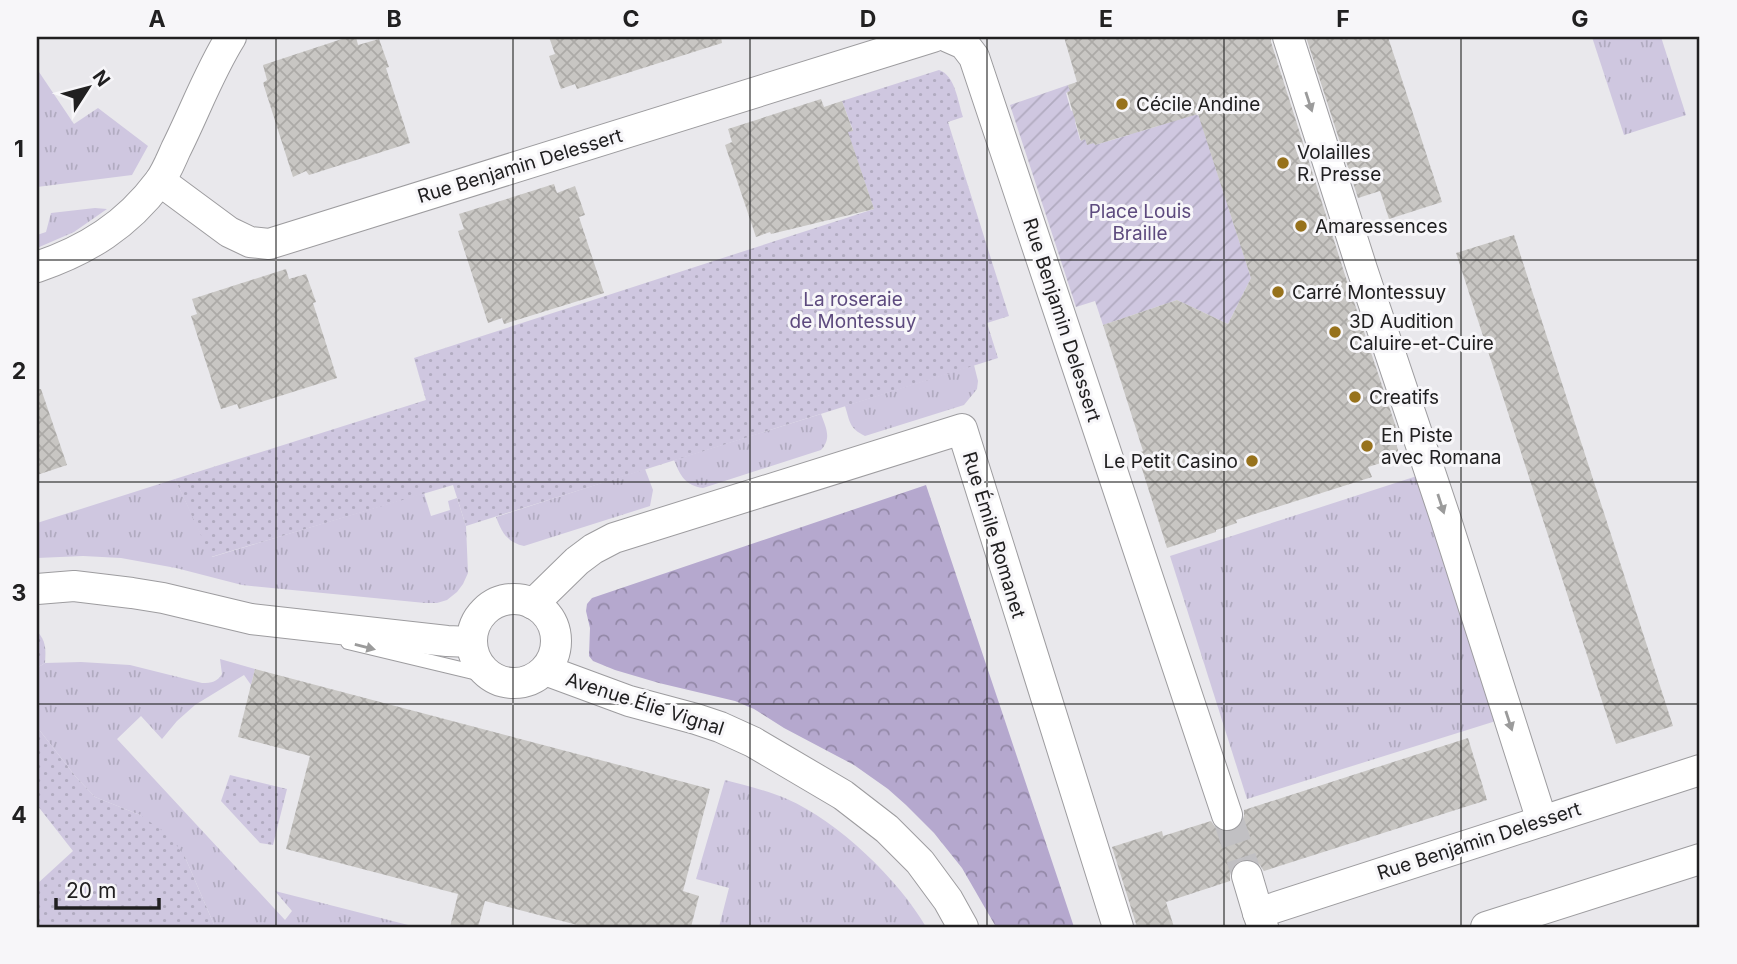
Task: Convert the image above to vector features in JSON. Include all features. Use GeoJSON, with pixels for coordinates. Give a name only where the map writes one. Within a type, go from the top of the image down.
{"type":"FeatureCollection","features":[{"type":"Feature","properties":{"kind":"street"},"geometry":{"type":"LineString","coordinates":[[37,267],[88,246],[117,227],[160,181],[218,58],[231,37]]}},
{"type":"Feature","properties":{"kind":"street","name":"Rue Benjamin Delessert"},"geometry":{"type":"LineString","coordinates":[[160,181],[229,232],[250,242],[269,244],[933,37]]}},
{"type":"Feature","properties":{"kind":"street","name":"Rue Benjamin Delessert"},"geometry":{"type":"LineString","coordinates":[[948,37],[964,44],[974,57],[1227,816]]}},
{"type":"Feature","properties":{"kind":"street"},"geometry":{"type":"LineString","coordinates":[[1288,37],[1542,821]]}},
{"type":"Feature","properties":{"kind":"street","name":"Rue Émile Romanet"},"geometry":{"type":"LineString","coordinates":[[533,604],[578,561],[614,538],[962,429],[1118,927]]}},
{"type":"Feature","properties":{"kind":"street"},"geometry":{"type":"LineString","coordinates":[[37,589],[74,586],[132,593],[251,619],[471,642]]}},
{"type":"Feature","properties":{"kind":"street"},"geometry":{"type":"LineString","coordinates":[[523,600],[533,604],[544,611],[551,622],[555,634],[552,660],[535,678],[524,682],[512,684],[490,676],[480,667],[471,642],[480,616],[489,607],[502,601],[523,600]]}},
{"type":"Feature","properties":{"kind":"street","name":"Avenue Élie Vignal"},"geometry":{"type":"LineString","coordinates":[[545,670],[629,701],[720,727],[843,795],[887,829],[920,862],[948,900],[963,927]]}},
{"type":"Feature","properties":{"kind":"street","name":"Rue Benjamin Delessert"},"geometry":{"type":"LineString","coordinates":[[1247,876],[1261,920],[1542,821],[1700,770]]}},
{"type":"Feature","properties":{"kind":"street"},"geometry":{"type":"LineString","coordinates":[[1486,927],[1700,859]]}},
{"type":"Feature","properties":{"kind":"lane"},"geometry":{"type":"LineString","coordinates":[[251,619],[490,676]]}},
{"type":"Feature","properties":{"kind":"green space"},"geometry":{"type":"Polygon","coordinates":[[[1592,37],[1661,37],[1686,115],[1624,135],[1592,37]]]}},
{"type":"Feature","properties":{"kind":"green space"},"geometry":{"type":"Polygon","coordinates":[[[37,69],[74,124],[98,108],[148,146],[132,175],[37,187],[37,69]]]}},
{"type":"Feature","properties":{"kind":"green space","name":"La roseraie de Montessuy"},"geometry":{"type":"Polygon","coordinates":[[[939,70],[949,77],[963,117],[948,122],[1009,316],[987,323],[998,358],[466,526],[453,485],[211,557],[175,479],[426,400],[414,358],[874,209],[851,142],[843,133],[853,130],[842,101],[939,70]]]}},
{"type":"Feature","properties":{"kind":"green space","name":"Place Louis Braille"},"geometry":{"type":"Polygon","coordinates":[[[1068,85],[1070,91],[1066,93],[1071,111],[1075,109],[1079,120],[1075,122],[1080,140],[1085,139],[1095,145],[1129,135],[1127,132],[1137,129],[1139,132],[1158,126],[1184,109],[1199,116],[1251,278],[1228,324],[1177,300],[1103,325],[1095,301],[1076,307],[1010,105],[1068,85]]]}},
{"type":"Feature","properties":{"kind":"green space"},"geometry":{"type":"Polygon","coordinates":[[[107,209],[74,232],[37,248],[37,235],[46,232],[51,213],[107,209]]]}},
{"type":"Feature","properties":{"kind":"green space"},"geometry":{"type":"Polygon","coordinates":[[[974,365],[977,389],[964,405],[865,436],[851,424],[845,406],[974,365]]]}},
{"type":"Feature","properties":{"kind":"green space"},"geometry":{"type":"Polygon","coordinates":[[[821,414],[827,437],[821,450],[703,488],[684,479],[674,460],[821,414]]]}},
{"type":"Feature","properties":{"kind":"green space"},"geometry":{"type":"Polygon","coordinates":[[[645,469],[653,490],[650,506],[524,546],[506,536],[496,517],[645,469]]]}},
{"type":"Feature","properties":{"kind":"green space"},"geometry":{"type":"Polygon","coordinates":[[[1420,475],[1499,720],[1247,799],[1170,556],[1420,475]]]}},
{"type":"Feature","properties":{"kind":"green space"},"geometry":{"type":"Polygon","coordinates":[[[175,479],[212,557],[424,493],[431,516],[450,510],[448,501],[457,498],[466,526],[468,573],[457,592],[447,600],[425,603],[242,585],[176,568],[121,558],[37,558],[37,523],[175,479]]]}},
{"type":"Feature","properties":{"kind":"green space"},"geometry":{"type":"Polygon","coordinates":[[[926,485],[1074,927],[996,927],[962,868],[934,833],[888,789],[854,765],[735,701],[615,670],[593,661],[589,656],[590,628],[586,611],[592,598],[926,485]]]}},
{"type":"Feature","properties":{"kind":"green space"},"geometry":{"type":"Polygon","coordinates":[[[37,631],[44,642],[45,663],[37,668],[37,631]]]}},
{"type":"Feature","properties":{"kind":"green space"},"geometry":{"type":"Polygon","coordinates":[[[220,659],[255,669],[251,685],[244,675],[195,705],[162,739],[141,716],[117,739],[285,920],[292,911],[275,891],[416,927],[215,927],[185,857],[140,815],[95,797],[37,727],[37,668],[45,663],[130,665],[206,683],[216,680],[222,674],[220,659]]]}},
{"type":"Feature","properties":{"kind":"green space"},"geometry":{"type":"Polygon","coordinates":[[[37,727],[95,797],[140,815],[170,836],[185,857],[215,927],[37,927],[37,884],[73,851],[37,805],[37,727]]]}},
{"type":"Feature","properties":{"kind":"green space"},"geometry":{"type":"Polygon","coordinates":[[[230,775],[287,789],[273,845],[260,843],[221,801],[230,775]]]}},
{"type":"Feature","properties":{"kind":"green space"},"geometry":{"type":"Polygon","coordinates":[[[725,780],[787,799],[826,822],[884,872],[926,927],[719,927],[729,888],[696,879],[725,780]]]}},
{"type":"Feature","properties":{"kind":"building"},"geometry":{"type":"Polygon","coordinates":[[[348,37],[356,37],[358,45],[379,39],[410,143],[309,175],[306,171],[293,177],[263,83],[267,80],[263,65],[348,37]]]}},
{"type":"Feature","properties":{"kind":"building"},"geometry":{"type":"Polygon","coordinates":[[[549,37],[721,37],[722,43],[577,89],[575,84],[561,89],[549,56],[555,54],[549,37]]]}},
{"type":"Feature","properties":{"kind":"building","name":"Carré Montessuy"},"geometry":{"type":"Polygon","coordinates":[[[1064,37],[1271,37],[1345,275],[1397,430],[1392,431],[1399,453],[1393,455],[1394,459],[1368,467],[1372,477],[1236,520],[1237,523],[1216,532],[1167,548],[1137,453],[1143,451],[1103,325],[1177,300],[1228,324],[1251,278],[1198,114],[1095,145],[1087,145],[1085,139],[1081,141],[1067,92],[1070,91],[1068,85],[1077,82],[1064,37]]]}},
{"type":"Feature","properties":{"kind":"building"},"geometry":{"type":"Polygon","coordinates":[[[1306,37],[1388,37],[1442,202],[1389,219],[1380,191],[1358,198],[1306,37]]]}},
{"type":"Feature","properties":{"kind":"building"},"geometry":{"type":"Polygon","coordinates":[[[821,99],[824,107],[842,101],[853,131],[848,132],[874,209],[756,237],[725,145],[732,142],[728,129],[821,99]]]}},
{"type":"Feature","properties":{"kind":"building"},"geometry":{"type":"Polygon","coordinates":[[[554,184],[557,193],[575,186],[585,215],[579,217],[604,293],[504,324],[502,318],[488,323],[458,231],[464,229],[459,214],[554,184]]]}},
{"type":"Feature","properties":{"kind":"building"},"geometry":{"type":"Polygon","coordinates":[[[1514,235],[1673,726],[1616,744],[1456,253],[1514,235]]]}},
{"type":"Feature","properties":{"kind":"building"},"geometry":{"type":"Polygon","coordinates":[[[286,269],[289,279],[306,274],[337,378],[239,409],[237,404],[221,409],[191,316],[197,314],[192,299],[286,269]]]}},
{"type":"Feature","properties":{"kind":"building"},"geometry":{"type":"Polygon","coordinates":[[[37,389],[41,389],[67,465],[37,475],[37,389]]]}},
{"type":"Feature","properties":{"kind":"building"},"geometry":{"type":"Polygon","coordinates":[[[255,669],[710,789],[683,891],[699,896],[691,927],[585,927],[485,901],[478,927],[450,927],[458,894],[286,849],[310,756],[238,737],[255,669]]]}},
{"type":"Feature","properties":{"kind":"building"},"geometry":{"type":"Polygon","coordinates":[[[1468,738],[1487,800],[1264,871],[1252,859],[1241,860],[1230,871],[1230,881],[1166,902],[1174,927],[1137,927],[1112,847],[1162,831],[1163,836],[1211,821],[1216,828],[1232,832],[1240,826],[1244,810],[1468,738]]]}},
{"type":"Feature","properties":{"kind":"tunnel"},"geometry":{"type":"LineString","coordinates":[[1227,815],[1247,876]]}},
{"type":"Feature","properties":{"kind":"place","name":"Cécile Andine"},"geometry":{"type":"Point","coordinates":[1122,104]}},
{"type":"Feature","properties":{"kind":"place","name":"Volailles R. Presse"},"geometry":{"type":"Point","coordinates":[1283,163]}},
{"type":"Feature","properties":{"kind":"place","name":"Amaressences"},"geometry":{"type":"Point","coordinates":[1301,226]}},
{"type":"Feature","properties":{"kind":"place","name":"Carré Montessuy"},"geometry":{"type":"Point","coordinates":[1278,292]}},
{"type":"Feature","properties":{"kind":"place","name":"3D Audition Caluire-et-Cuire"},"geometry":{"type":"Point","coordinates":[1335,332]}},
{"type":"Feature","properties":{"kind":"place","name":"Creatifs"},"geometry":{"type":"Point","coordinates":[1355,397]}},
{"type":"Feature","properties":{"kind":"place","name":"En Piste avec Romana"},"geometry":{"type":"Point","coordinates":[1367,446]}},
{"type":"Feature","properties":{"kind":"place","name":"Le Petit Casino"},"geometry":{"type":"Point","coordinates":[1252,461]}}]}
